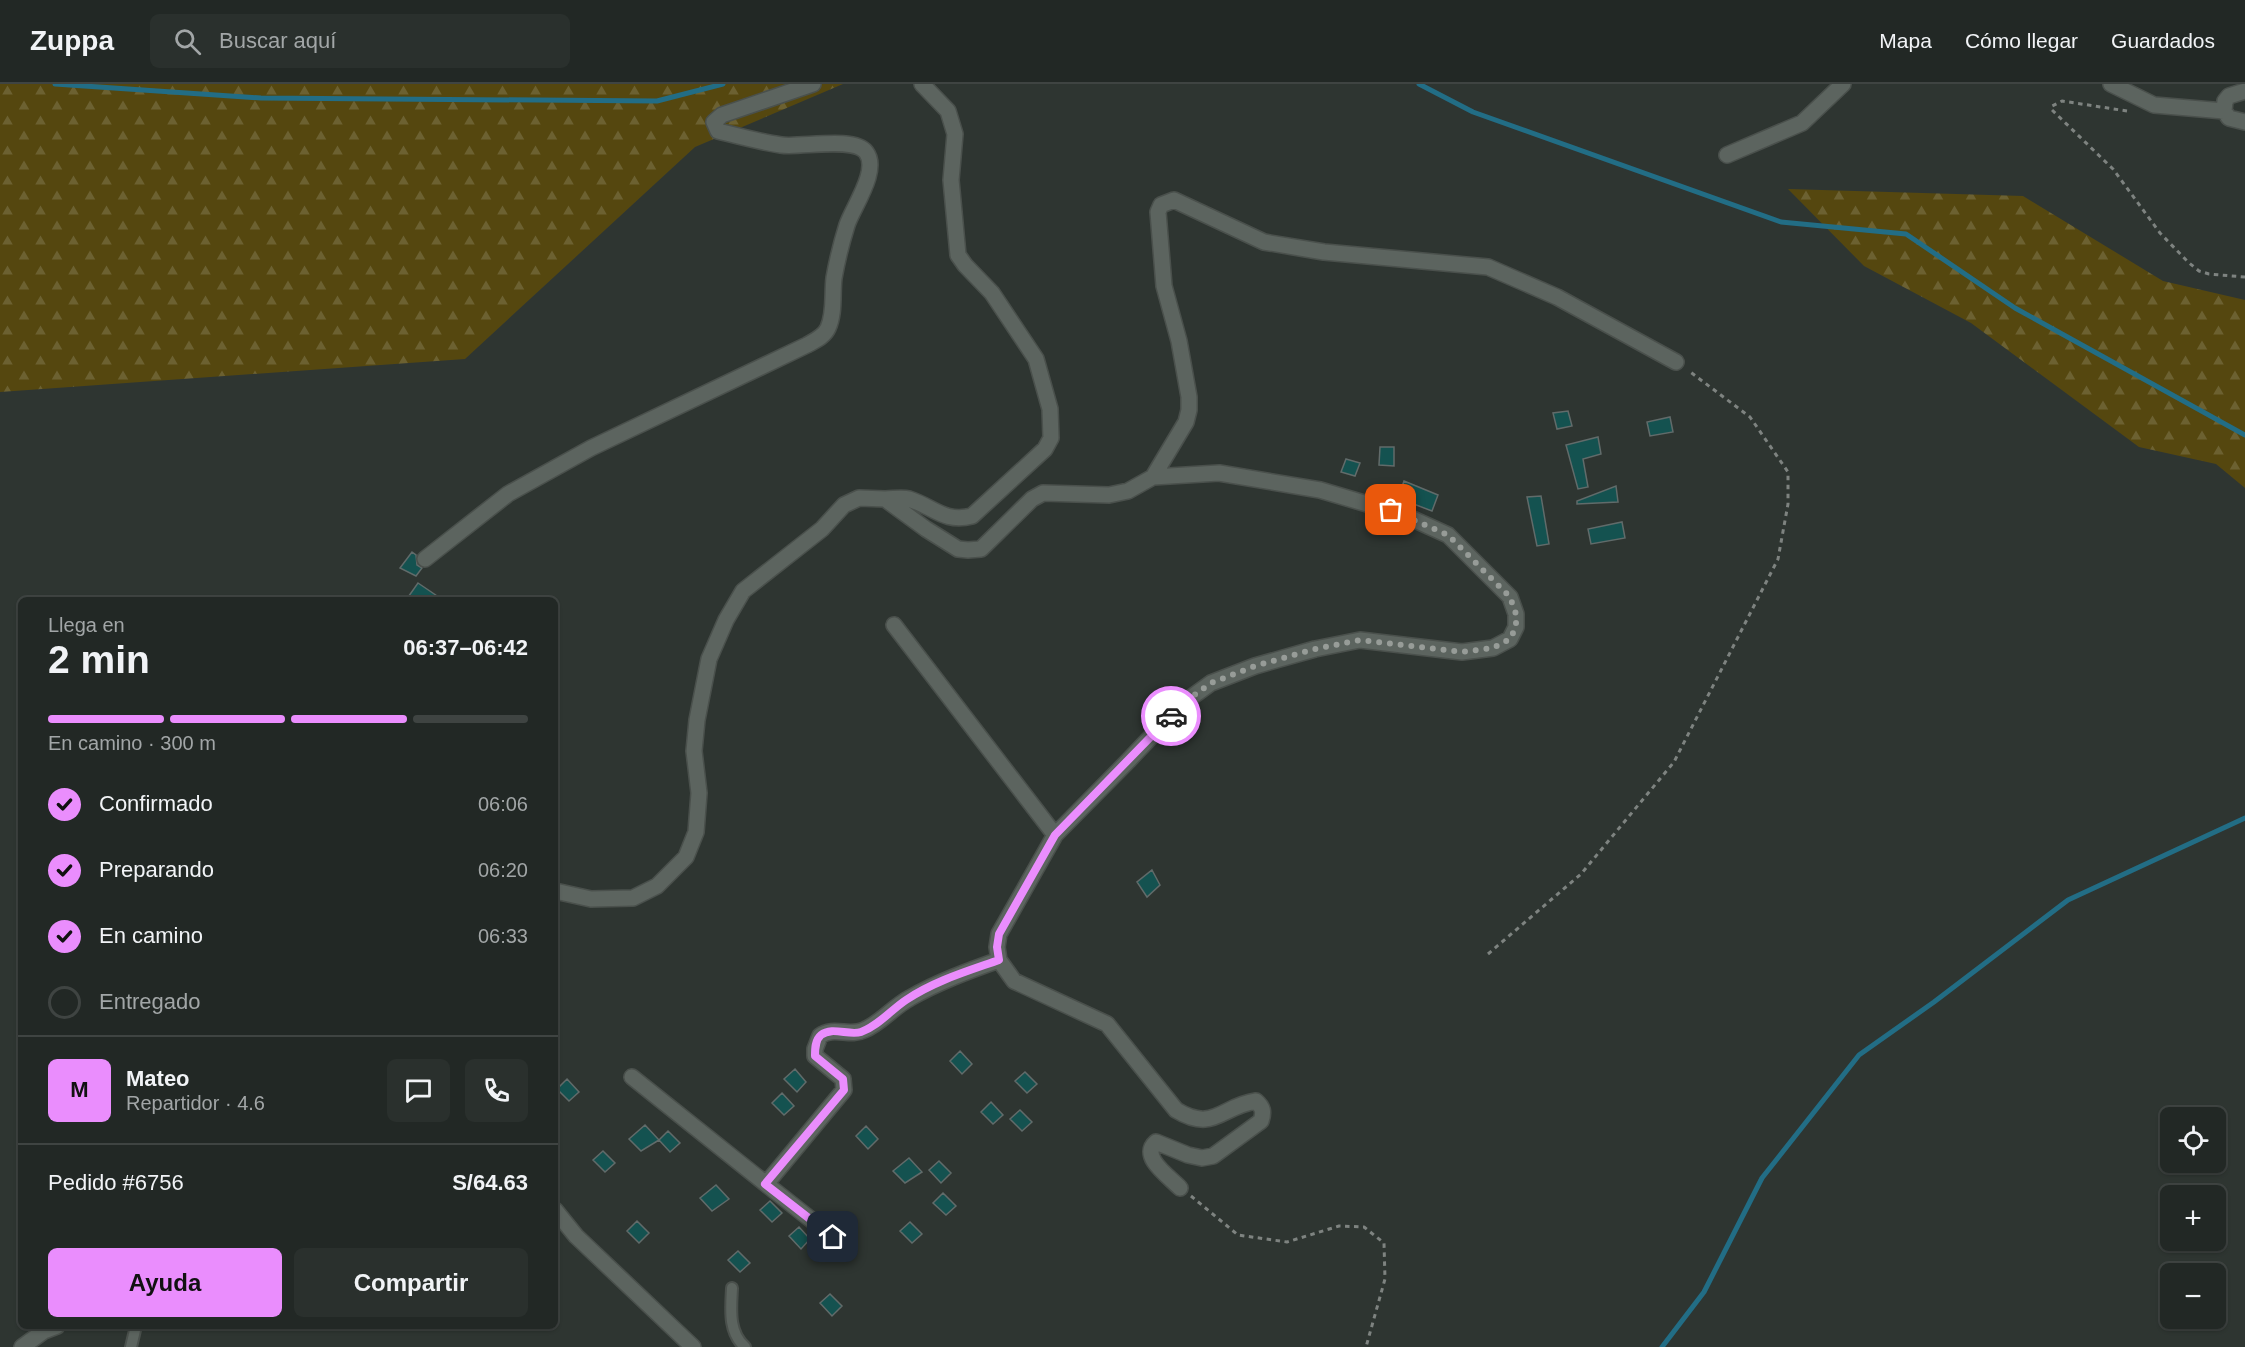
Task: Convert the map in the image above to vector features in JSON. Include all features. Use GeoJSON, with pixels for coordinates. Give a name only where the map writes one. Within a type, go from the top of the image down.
{"type":"FeatureCollection","features":[{"type":"Feature","properties":{"kind":"street"},"geometry":{"type":"LineString","coordinates":[[425,559],[508,494],[591,448],[807,345],[827,330],[831,318],[834,277],[848,224],[867,182],[870,162],[866,152],[857,145],[783,145],[718,131],[714,122],[722,115],[813,84]]}},
{"type":"Feature","properties":{"kind":"street"},"geometry":{"type":"LineString","coordinates":[[558,892],[591,899],[633,898],[657,886],[686,857],[696,832],[699,793],[694,751],[697,720],[710,659],[726,620],[743,591],[822,529],[844,505],[859,498],[908,498],[947,517],[961,519],[972,516],[1045,449],[1051,438],[1050,409],[1036,359],[992,293],[958,255],[951,180],[955,134],[948,111],[922,84]]}},
{"type":"Feature","properties":{"kind":"street"},"geometry":{"type":"LineString","coordinates":[[1727,155],[1802,123],[1843,84]]}},
{"type":"Feature","properties":{"kind":"street"},"geometry":{"type":"LineString","coordinates":[[2111,84],[2136,99],[2154,105],[2224,111]]}},
{"type":"Feature","properties":{"kind":"street"},"geometry":{"type":"LineString","coordinates":[[2245,92],[2229,96],[2225,101],[2224,111],[2229,118],[2245,122]]}},
{"type":"Feature","properties":{"kind":"street"},"geometry":{"type":"LineString","coordinates":[[1153,477],[1186,422],[1189,410],[1189,397],[1179,341],[1164,286],[1158,212],[1161,205],[1174,200],[1264,242],[1324,252],[1488,267],[1557,297],[1676,362]]}},
{"type":"Feature","properties":{"kind":"street"},"geometry":{"type":"LineString","coordinates":[[885,499],[926,530],[958,549],[981,549],[1032,499],[1043,493],[1109,495],[1128,491],[1153,477],[1167,474],[1219,473],[1320,490],[1404,515],[1448,535],[1510,597],[1516,614],[1516,627],[1510,639],[1493,648],[1462,652],[1360,640],[1315,649],[1255,666],[1211,683],[1182,704],[1055,835],[999,934],[997,947],[999,960],[1014,981],[1107,1024],[1176,1110],[1190,1119],[1204,1120],[1215,1118],[1245,1103],[1256,1101],[1261,1106],[1263,1114],[1261,1121],[1213,1156],[1202,1158],[1188,1155],[1156,1142],[1151,1147],[1152,1160],[1180,1188]]}},
{"type":"Feature","properties":{"kind":"street"},"geometry":{"type":"LineString","coordinates":[[894,625],[1055,835]]}},
{"type":"Feature","properties":{"kind":"street"},"geometry":{"type":"LineString","coordinates":[[765,1184],[844,1090],[843,1079],[815,1056],[820,1036],[829,1032],[849,1035],[861,1032],[873,1026],[907,999],[939,982],[999,960]]}},
{"type":"Feature","properties":{"kind":"street"},"geometry":{"type":"LineString","coordinates":[[632,1077],[833,1237]]}},
{"type":"Feature","properties":{"kind":"street"},"geometry":{"type":"LineString","coordinates":[[558,1214],[576,1236],[693,1347]]}},
{"type":"Feature","properties":{"kind":"street"},"geometry":{"type":"LineString","coordinates":[[22,1347],[49,1329]]}},
{"type":"Feature","properties":{"kind":"lane"},"geometry":{"type":"LineString","coordinates":[[732,1288],[732,1328],[738,1341],[745,1347]]}},
{"type":"Feature","properties":{"kind":"lane"},"geometry":{"type":"LineString","coordinates":[[132,1347],[135,1329]]}},
{"type":"Feature","properties":{"kind":"path"},"geometry":{"type":"LineString","coordinates":[[2131,111],[2062,101],[2052,106],[2052,110],[2113,170],[2160,232],[2188,262],[2199,271],[2209,274],[2245,277]]}},
{"type":"Feature","properties":{"kind":"path"},"geometry":{"type":"LineString","coordinates":[[1488,954],[1581,874],[1674,762],[1778,559],[1788,504],[1788,472],[1750,417],[1676,362]]}},
{"type":"Feature","properties":{"kind":"path"},"geometry":{"type":"LineString","coordinates":[[1180,1188],[1238,1235],[1287,1242],[1340,1226],[1364,1227],[1384,1243],[1385,1280],[1366,1347]]}},
{"type":"Feature","properties":{"kind":"green space"},"geometry":{"type":"Polygon","coordinates":[[[0,84],[843,84],[695,147],[465,359],[0,392],[0,84]]]}},
{"type":"Feature","properties":{"kind":"green space"},"geometry":{"type":"Polygon","coordinates":[[[1788,189],[2023,196],[2163,281],[2245,300],[2245,488],[2216,464],[2139,447],[1971,323],[1864,266],[1788,189]]]}},
{"type":"Feature","properties":{"kind":"building"},"geometry":{"type":"Polygon","coordinates":[[[1568,411],[1572,426],[1557,429],[1553,413],[1568,411]]]}},
{"type":"Feature","properties":{"kind":"building"},"geometry":{"type":"Polygon","coordinates":[[[1670,417],[1673,432],[1650,436],[1647,422],[1670,417]]]}},
{"type":"Feature","properties":{"kind":"building"},"geometry":{"type":"Polygon","coordinates":[[[1598,437],[1601,454],[1583,459],[1588,487],[1578,489],[1566,445],[1598,437]]]}},
{"type":"Feature","properties":{"kind":"building"},"geometry":{"type":"Polygon","coordinates":[[[1380,447],[1394,447],[1394,466],[1379,465],[1380,447]]]}},
{"type":"Feature","properties":{"kind":"building"},"geometry":{"type":"Polygon","coordinates":[[[1346,459],[1360,463],[1355,476],[1341,472],[1346,459]]]}},
{"type":"Feature","properties":{"kind":"building"},"geometry":{"type":"Polygon","coordinates":[[[1404,481],[1438,495],[1432,511],[1398,498],[1404,481]]]}},
{"type":"Feature","properties":{"kind":"building"},"geometry":{"type":"Polygon","coordinates":[[[1616,486],[1618,502],[1577,504],[1577,501],[1616,486]]]}},
{"type":"Feature","properties":{"kind":"building"},"geometry":{"type":"Polygon","coordinates":[[[1541,496],[1549,544],[1537,546],[1527,497],[1541,496]]]}},
{"type":"Feature","properties":{"kind":"building"},"geometry":{"type":"Polygon","coordinates":[[[1622,522],[1625,538],[1591,544],[1588,529],[1622,522]]]}},
{"type":"Feature","properties":{"kind":"building"},"geometry":{"type":"Polygon","coordinates":[[[412,552],[416,555],[417,565],[422,568],[416,576],[400,568],[412,552]]]}},
{"type":"Feature","properties":{"kind":"building"},"geometry":{"type":"Polygon","coordinates":[[[418,583],[439,597],[408,597],[418,583]]]}},
{"type":"Feature","properties":{"kind":"building"},"geometry":{"type":"Polygon","coordinates":[[[1152,870],[1160,885],[1147,897],[1137,882],[1152,870]]]}},
{"type":"Feature","properties":{"kind":"building"},"geometry":{"type":"Polygon","coordinates":[[[960,1051],[972,1064],[962,1074],[950,1061],[960,1051]]]}},
{"type":"Feature","properties":{"kind":"building"},"geometry":{"type":"Polygon","coordinates":[[[795,1069],[806,1082],[797,1092],[784,1079],[795,1069]]]}},
{"type":"Feature","properties":{"kind":"building"},"geometry":{"type":"Polygon","coordinates":[[[1025,1072],[1037,1084],[1027,1093],[1015,1081],[1025,1072]]]}},
{"type":"Feature","properties":{"kind":"building"},"geometry":{"type":"Polygon","coordinates":[[[567,1079],[579,1092],[569,1101],[558,1088],[567,1079]]]}},
{"type":"Feature","properties":{"kind":"building"},"geometry":{"type":"Polygon","coordinates":[[[782,1093],[794,1106],[784,1115],[772,1103],[782,1093]]]}},
{"type":"Feature","properties":{"kind":"building"},"geometry":{"type":"Polygon","coordinates":[[[991,1102],[1003,1115],[993,1124],[981,1112],[991,1102]]]}},
{"type":"Feature","properties":{"kind":"building"},"geometry":{"type":"Polygon","coordinates":[[[1020,1110],[1032,1122],[1022,1131],[1010,1119],[1020,1110]]]}},
{"type":"Feature","properties":{"kind":"building"},"geometry":{"type":"Polygon","coordinates":[[[645,1125],[659,1140],[641,1151],[629,1139],[645,1125]]]}},
{"type":"Feature","properties":{"kind":"building"},"geometry":{"type":"Polygon","coordinates":[[[866,1126],[878,1139],[868,1149],[856,1136],[866,1126]]]}},
{"type":"Feature","properties":{"kind":"building"},"geometry":{"type":"Polygon","coordinates":[[[668,1131],[680,1143],[670,1152],[659,1140],[668,1131]]]}},
{"type":"Feature","properties":{"kind":"building"},"geometry":{"type":"Polygon","coordinates":[[[603,1151],[615,1163],[605,1172],[593,1160],[603,1151]]]}},
{"type":"Feature","properties":{"kind":"building"},"geometry":{"type":"Polygon","coordinates":[[[909,1158],[922,1172],[905,1183],[893,1171],[909,1158]]]}},
{"type":"Feature","properties":{"kind":"building"},"geometry":{"type":"Polygon","coordinates":[[[939,1161],[951,1173],[941,1183],[929,1170],[939,1161]]]}},
{"type":"Feature","properties":{"kind":"building"},"geometry":{"type":"Polygon","coordinates":[[[716,1185],[729,1199],[712,1211],[700,1198],[716,1185]]]}},
{"type":"Feature","properties":{"kind":"building"},"geometry":{"type":"Polygon","coordinates":[[[943,1193],[956,1206],[946,1215],[933,1203],[943,1193]]]}},
{"type":"Feature","properties":{"kind":"building"},"geometry":{"type":"Polygon","coordinates":[[[770,1201],[782,1213],[772,1222],[760,1210],[770,1201]]]}},
{"type":"Feature","properties":{"kind":"building"},"geometry":{"type":"Polygon","coordinates":[[[637,1221],[649,1233],[639,1243],[627,1231],[637,1221]]]}},
{"type":"Feature","properties":{"kind":"building"},"geometry":{"type":"Polygon","coordinates":[[[910,1222],[922,1234],[912,1243],[900,1231],[910,1222]]]}},
{"type":"Feature","properties":{"kind":"building"},"geometry":{"type":"Polygon","coordinates":[[[799,1227],[810,1239],[801,1249],[789,1236],[799,1227]]]}},
{"type":"Feature","properties":{"kind":"building"},"geometry":{"type":"Polygon","coordinates":[[[738,1251],[750,1263],[740,1272],[728,1260],[738,1251]]]}},
{"type":"Feature","properties":{"kind":"building"},"geometry":{"type":"Polygon","coordinates":[[[830,1294],[842,1306],[832,1316],[820,1303],[830,1294]]]}},
{"type":"Feature","properties":{"kind":"waterway"},"geometry":{"type":"LineString","coordinates":[[55,84],[261,98],[657,101],[723,84]]}},
{"type":"Feature","properties":{"kind":"waterway"},"geometry":{"type":"LineString","coordinates":[[1419,84],[1473,112],[1781,222],[1906,234],[2015,308],[2245,435]]}},
{"type":"Feature","properties":{"kind":"waterway"},"geometry":{"type":"LineString","coordinates":[[1662,1347],[1704,1292],[1762,1178],[1859,1055],[1934,1002],[2068,900],[2245,818]]}},
{"type":"Feature","properties":{"kind":"way so far"},"geometry":{"type":"LineString","coordinates":[[1171,716],[1182,704],[1211,683],[1255,666],[1315,649],[1360,640],[1462,652],[1493,648],[1510,639],[1516,627],[1516,614],[1510,597],[1448,535],[1391,510]]}},
{"type":"Feature","properties":{"kind":"route"},"geometry":{"type":"LineString","coordinates":[[833,1237],[765,1184],[844,1090],[843,1079],[815,1056],[817,1040],[823,1033],[840,1032],[849,1035],[861,1032],[873,1026],[907,999],[939,982],[999,960],[997,947],[999,934],[1055,835],[1171,716]]}}]}
